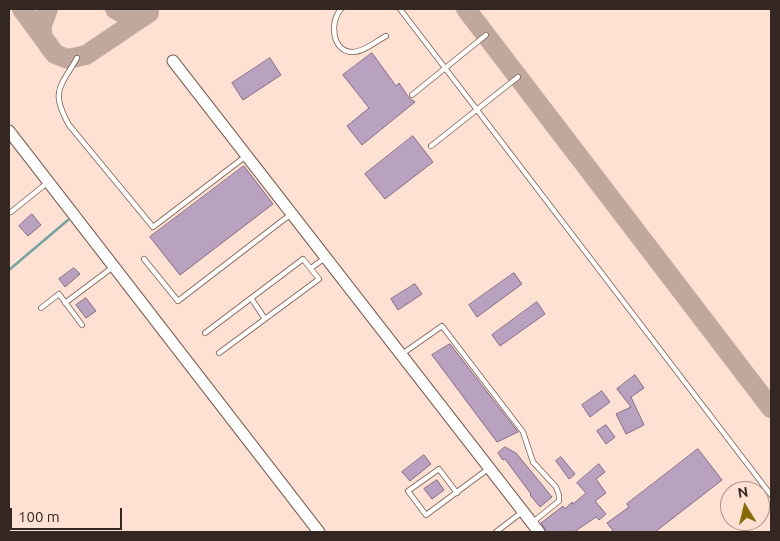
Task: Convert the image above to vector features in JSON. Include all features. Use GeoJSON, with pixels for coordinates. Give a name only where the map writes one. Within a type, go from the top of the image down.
{"type":"FeatureCollection","features":[{"type":"Feature","properties":{"kind":"street"},"geometry":{"type":"LineString","coordinates":[[173,61],[535,528]]}},
{"type":"Feature","properties":{"kind":"street"},"geometry":{"type":"LineString","coordinates":[[9,131],[112,267],[319,532]]}},
{"type":"Feature","properties":{"kind":"lane"},"geometry":{"type":"LineString","coordinates":[[341,9],[335,16],[333,26],[334,37],[342,48],[351,52],[360,51],[386,36]]}},
{"type":"Feature","properties":{"kind":"lane"},"geometry":{"type":"LineString","coordinates":[[400,9],[771,494]]}},
{"type":"Feature","properties":{"kind":"lane"},"geometry":{"type":"LineString","coordinates":[[412,95],[486,36]]}},
{"type":"Feature","properties":{"kind":"lane"},"geometry":{"type":"LineString","coordinates":[[77,58],[58,92],[61,111],[69,125],[153,228],[246,156]]}},
{"type":"Feature","properties":{"kind":"lane"},"geometry":{"type":"LineString","coordinates":[[431,146],[518,77]]}},
{"type":"Feature","properties":{"kind":"lane"},"geometry":{"type":"LineString","coordinates":[[11,212],[48,182]]}},
{"type":"Feature","properties":{"kind":"lane"},"geometry":{"type":"LineString","coordinates":[[144,259],[178,302],[291,214]]}},
{"type":"Feature","properties":{"kind":"lane"},"geometry":{"type":"LineString","coordinates":[[311,268],[326,258]]}},
{"type":"Feature","properties":{"kind":"lane"},"geometry":{"type":"LineString","coordinates":[[205,333],[303,259],[319,279],[219,353]]}},
{"type":"Feature","properties":{"kind":"lane"},"geometry":{"type":"LineString","coordinates":[[65,303],[112,267]]}},
{"type":"Feature","properties":{"kind":"lane"},"geometry":{"type":"LineString","coordinates":[[41,308],[59,294],[82,325]]}},
{"type":"Feature","properties":{"kind":"lane"},"geometry":{"type":"LineString","coordinates":[[251,298],[265,319]]}},
{"type":"Feature","properties":{"kind":"lane"},"geometry":{"type":"LineString","coordinates":[[400,354],[442,326],[523,432],[533,462],[556,487],[560,495],[560,501],[535,528]]}},
{"type":"Feature","properties":{"kind":"lane"},"geometry":{"type":"LineString","coordinates":[[456,493],[439,469],[408,491],[426,515],[489,469]]}},
{"type":"Feature","properties":{"kind":"lane"},"geometry":{"type":"LineString","coordinates":[[496,532],[522,512]]}},
{"type":"Feature","properties":{"kind":"building"},"geometry":{"type":"Polygon","coordinates":[[[372,53],[396,86],[399,83],[409,98],[415,102],[362,145],[347,126],[369,108],[343,75],[372,53]]]}},
{"type":"Feature","properties":{"kind":"building"},"geometry":{"type":"Polygon","coordinates":[[[270,58],[281,75],[243,100],[232,83],[270,58]]]}},
{"type":"Feature","properties":{"kind":"building"},"geometry":{"type":"Polygon","coordinates":[[[413,136],[433,162],[385,199],[365,174],[413,136]]]}},
{"type":"Feature","properties":{"kind":"building"},"geometry":{"type":"Polygon","coordinates":[[[244,166],[273,204],[180,275],[150,237],[244,166]]]}},
{"type":"Feature","properties":{"kind":"building"},"geometry":{"type":"Polygon","coordinates":[[[32,214],[41,225],[28,236],[19,226],[32,214]]]}},
{"type":"Feature","properties":{"kind":"building"},"geometry":{"type":"Polygon","coordinates":[[[74,268],[80,274],[65,287],[59,279],[74,268]]]}},
{"type":"Feature","properties":{"kind":"building"},"geometry":{"type":"Polygon","coordinates":[[[514,273],[522,284],[477,317],[469,305],[514,273]]]}},
{"type":"Feature","properties":{"kind":"building"},"geometry":{"type":"Polygon","coordinates":[[[415,284],[422,294],[398,310],[391,299],[415,284]]]}},
{"type":"Feature","properties":{"kind":"building"},"geometry":{"type":"Polygon","coordinates":[[[86,298],[96,311],[86,318],[76,305],[86,298]]]}},
{"type":"Feature","properties":{"kind":"building"},"geometry":{"type":"Polygon","coordinates":[[[537,302],[545,314],[500,346],[492,335],[537,302]]]}},
{"type":"Feature","properties":{"kind":"building"},"geometry":{"type":"Polygon","coordinates":[[[450,344],[518,432],[497,442],[432,355],[450,344]]]}},
{"type":"Feature","properties":{"kind":"building"},"geometry":{"type":"Polygon","coordinates":[[[635,375],[644,388],[631,397],[644,425],[626,434],[616,414],[631,407],[617,389],[635,375]]]}},
{"type":"Feature","properties":{"kind":"building"},"geometry":{"type":"Polygon","coordinates":[[[602,391],[610,402],[590,417],[582,405],[602,391]]]}},
{"type":"Feature","properties":{"kind":"building"},"geometry":{"type":"Polygon","coordinates":[[[606,425],[615,437],[606,444],[597,431],[606,425]]]}},
{"type":"Feature","properties":{"kind":"building"},"geometry":{"type":"Polygon","coordinates":[[[505,447],[516,453],[552,497],[540,507],[505,459],[503,460],[498,453],[505,447]]]}},
{"type":"Feature","properties":{"kind":"building"},"geometry":{"type":"Polygon","coordinates":[[[698,449],[722,480],[655,532],[614,532],[607,523],[629,507],[627,504],[698,449]]]}},
{"type":"Feature","properties":{"kind":"building"},"geometry":{"type":"Polygon","coordinates":[[[424,455],[431,464],[410,481],[402,472],[424,455]]]}},
{"type":"Feature","properties":{"kind":"building"},"geometry":{"type":"Polygon","coordinates":[[[561,457],[575,474],[569,479],[556,461],[561,457]]]}},
{"type":"Feature","properties":{"kind":"building"},"geometry":{"type":"Polygon","coordinates":[[[599,464],[605,472],[596,479],[606,493],[595,501],[606,514],[599,520],[596,517],[574,532],[547,532],[541,523],[563,506],[565,509],[572,502],[573,504],[586,493],[577,483],[599,464]]]}},
{"type":"Feature","properties":{"kind":"building"},"geometry":{"type":"Polygon","coordinates":[[[437,480],[444,490],[432,499],[424,489],[437,480]]]}},
{"type":"Feature","properties":{"kind":"waterway"},"geometry":{"type":"LineString","coordinates":[[9,270],[68,220]]}},
{"type":"Feature","properties":{"kind":"taxiway"},"geometry":{"type":"LineString","coordinates":[[22,9],[55,54],[68,59],[86,55],[147,14]]}},
{"type":"Feature","properties":{"kind":"taxiway"},"geometry":{"type":"LineString","coordinates":[[42,36],[42,25],[48,9]]}},
{"type":"Feature","properties":{"kind":"taxiway"},"geometry":{"type":"LineString","coordinates":[[115,9],[132,16],[141,16],[149,13]]}},
{"type":"Feature","properties":{"kind":"taxiway"},"geometry":{"type":"LineString","coordinates":[[466,9],[771,408]]}}]}
